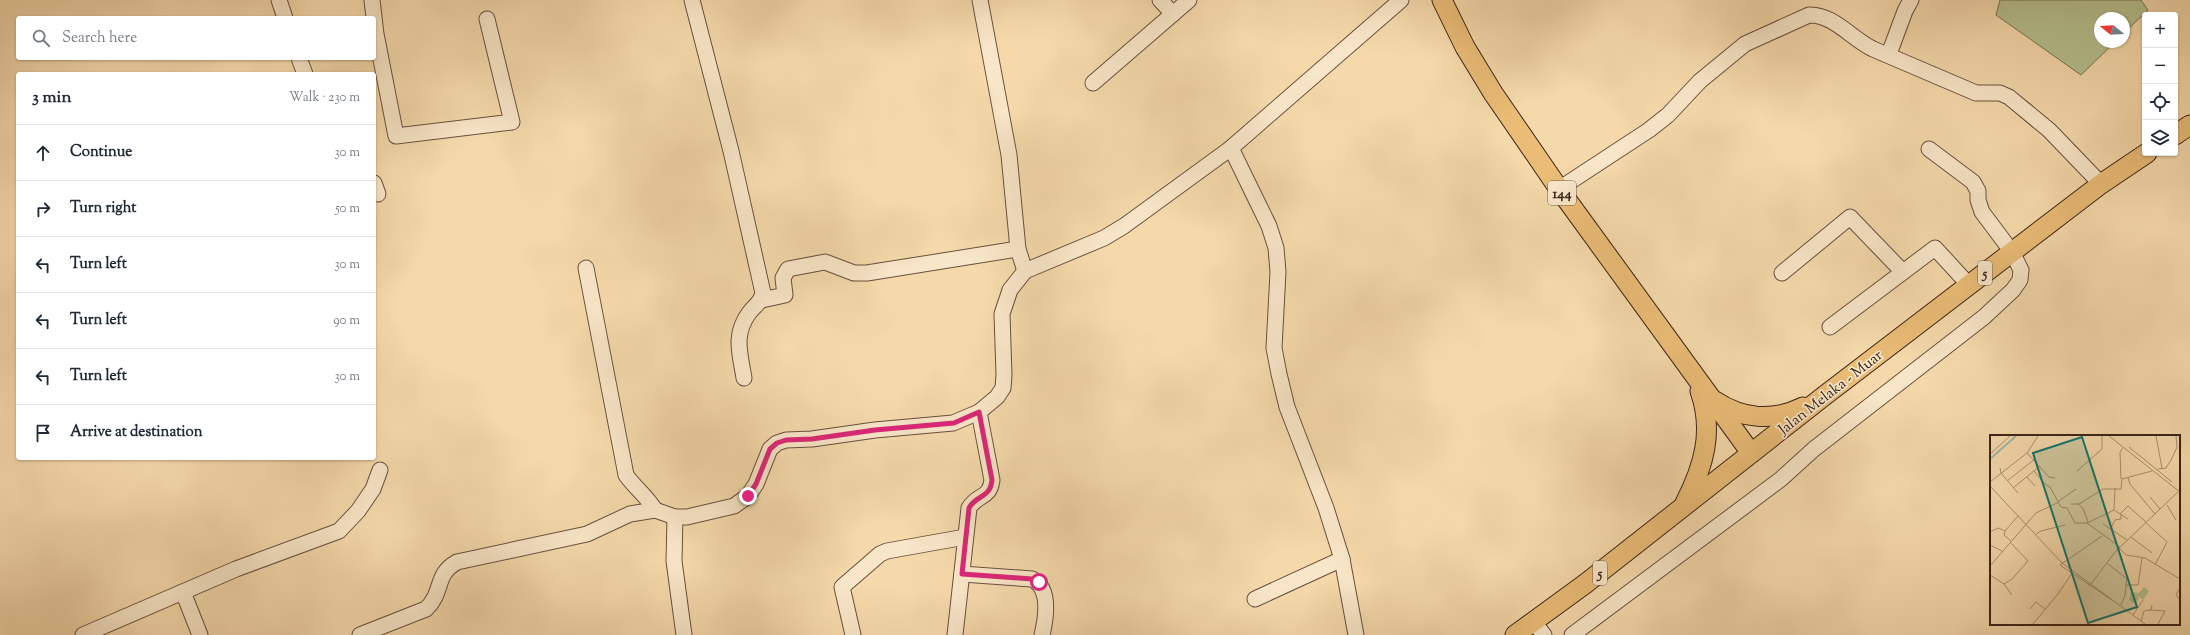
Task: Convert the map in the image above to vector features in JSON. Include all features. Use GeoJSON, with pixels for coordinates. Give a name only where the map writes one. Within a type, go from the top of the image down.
{"type":"FeatureCollection","features":[{"type":"Feature","properties":{"kind":"main road","name":"144"},"geometry":{"type":"LineString","coordinates":[[1442,0],[1465,47],[1493,93],[1559,189],[1751,454]]}},
{"type":"Feature","properties":{"kind":"main road"},"geometry":{"type":"LineString","coordinates":[[2178,133],[2190,125]]}},
{"type":"Feature","properties":{"kind":"main road","name":"Jalan Melaka - Muar"},"geometry":{"type":"LineString","coordinates":[[1515,635],[1539,628],[1683,508],[1824,396],[2100,184],[2143,156]]}},
{"type":"Feature","properties":{"kind":"main road"},"geometry":{"type":"LineString","coordinates":[[1683,508],[1701,467],[1706,447],[1706,408],[1695,376]]}},
{"type":"Feature","properties":{"kind":"main road"},"geometry":{"type":"LineString","coordinates":[[1709,396],[1733,411],[1749,416],[1768,417],[1795,410],[1824,396]]}},
{"type":"Feature","properties":{"kind":"street"},"geometry":{"type":"LineString","coordinates":[[279,0],[284,16]]}},
{"type":"Feature","properties":{"kind":"street"},"geometry":{"type":"LineString","coordinates":[[372,0],[374,16]]}},
{"type":"Feature","properties":{"kind":"street"},"geometry":{"type":"LineString","coordinates":[[692,0],[760,274],[763,293],[762,300],[743,323],[738,340],[744,378]]}},
{"type":"Feature","properties":{"kind":"street"},"geometry":{"type":"LineString","coordinates":[[980,0],[1009,155],[1018,249],[1025,271]]}},
{"type":"Feature","properties":{"kind":"street"},"geometry":{"type":"LineString","coordinates":[[1160,0],[1173,14]]}},
{"type":"Feature","properties":{"kind":"street"},"geometry":{"type":"LineString","coordinates":[[1094,83],[1189,0]]}},
{"type":"Feature","properties":{"kind":"street"},"geometry":{"type":"LineString","coordinates":[[360,635],[426,609],[435,600],[441,577],[447,568],[457,562],[569,539],[587,534],[630,514],[655,510],[675,517],[703,514],[734,506],[748,496],[756,484],[770,449],[777,443],[786,440],[812,439],[875,430],[954,423],[979,412],[997,397],[1002,388],[1004,375],[1002,314],[1010,290],[1025,271],[1104,238],[1124,226],[1231,148],[1401,0]]}},
{"type":"Feature","properties":{"kind":"street"},"geometry":{"type":"LineString","coordinates":[[1889,54],[1905,10],[1911,0]]}},
{"type":"Feature","properties":{"kind":"street"},"geometry":{"type":"LineString","coordinates":[[1559,189],[1649,130],[1668,115],[1700,81],[1745,44],[1809,15],[1819,15],[1828,19],[1859,42],[1976,93],[2000,94],[2009,97],[2049,130],[2100,184]]}},
{"type":"Feature","properties":{"kind":"street"},"geometry":{"type":"LineString","coordinates":[[376,34],[396,136],[512,122],[487,18]]}},
{"type":"Feature","properties":{"kind":"street"},"geometry":{"type":"LineString","coordinates":[[300,60],[304,72]]}},
{"type":"Feature","properties":{"kind":"street"},"geometry":{"type":"LineString","coordinates":[[1231,148],[1266,220],[1276,248],[1278,272],[1274,348],[1279,374],[1287,407],[1326,508],[1342,559],[1356,635]]}},
{"type":"Feature","properties":{"kind":"street"},"geometry":{"type":"LineString","coordinates":[[1572,635],[1781,479],[1814,449],[2003,301],[2020,280],[2021,270],[2012,252],[1982,212],[1978,200],[1978,190],[1973,182],[1929,149]]}},
{"type":"Feature","properties":{"kind":"street"},"geometry":{"type":"LineString","coordinates":[[1782,273],[1850,217],[1903,272]]}},
{"type":"Feature","properties":{"kind":"street"},"geometry":{"type":"LineString","coordinates":[[1830,328],[1935,248],[1969,285]]}},
{"type":"Feature","properties":{"kind":"street"},"geometry":{"type":"LineString","coordinates":[[762,300],[785,295],[783,278],[788,269],[825,262],[854,273],[867,273],[1018,249]]}},
{"type":"Feature","properties":{"kind":"street"},"geometry":{"type":"LineString","coordinates":[[586,268],[626,475],[632,484],[648,498],[655,510]]}},
{"type":"Feature","properties":{"kind":"street"},"geometry":{"type":"LineString","coordinates":[[955,635],[969,508],[974,501],[985,496],[991,489],[992,480],[979,412]]}},
{"type":"Feature","properties":{"kind":"street"},"geometry":{"type":"LineString","coordinates":[[84,635],[236,569],[339,531],[362,506],[373,489],[380,470]]}},
{"type":"Feature","properties":{"kind":"street"},"geometry":{"type":"LineString","coordinates":[[675,517],[674,561],[684,635]]}},
{"type":"Feature","properties":{"kind":"street"},"geometry":{"type":"LineString","coordinates":[[853,635],[842,587],[880,554],[887,551],[965,537]]}},
{"type":"Feature","properties":{"kind":"street"},"geometry":{"type":"LineString","coordinates":[[1255,599],[1342,559]]}},
{"type":"Feature","properties":{"kind":"street"},"geometry":{"type":"LineString","coordinates":[[962,574],[1032,579],[1039,582],[1043,589],[1045,600],[1042,635]]}},
{"type":"Feature","properties":{"kind":"street"},"geometry":{"type":"LineString","coordinates":[[183,592],[200,635]]}},
{"type":"Feature","properties":{"kind":"green space"},"geometry":{"type":"Polygon","coordinates":[[[2000,0],[2141,0],[2148,10],[2146,12],[2142,12],[2142,16],[2130,27],[2130,12],[2094,12],[2094,48],[2109,48],[2081,75],[1996,15],[2000,0]]]}},
{"type":"Feature","properties":{"kind":"route"},"geometry":{"type":"LineString","coordinates":[[748,496],[756,484],[770,449],[777,443],[786,440],[812,439],[875,430],[942,425],[954,423],[979,412],[992,480],[991,489],[985,496],[974,501],[969,508],[962,574],[1032,579],[1039,582]]}}]}
